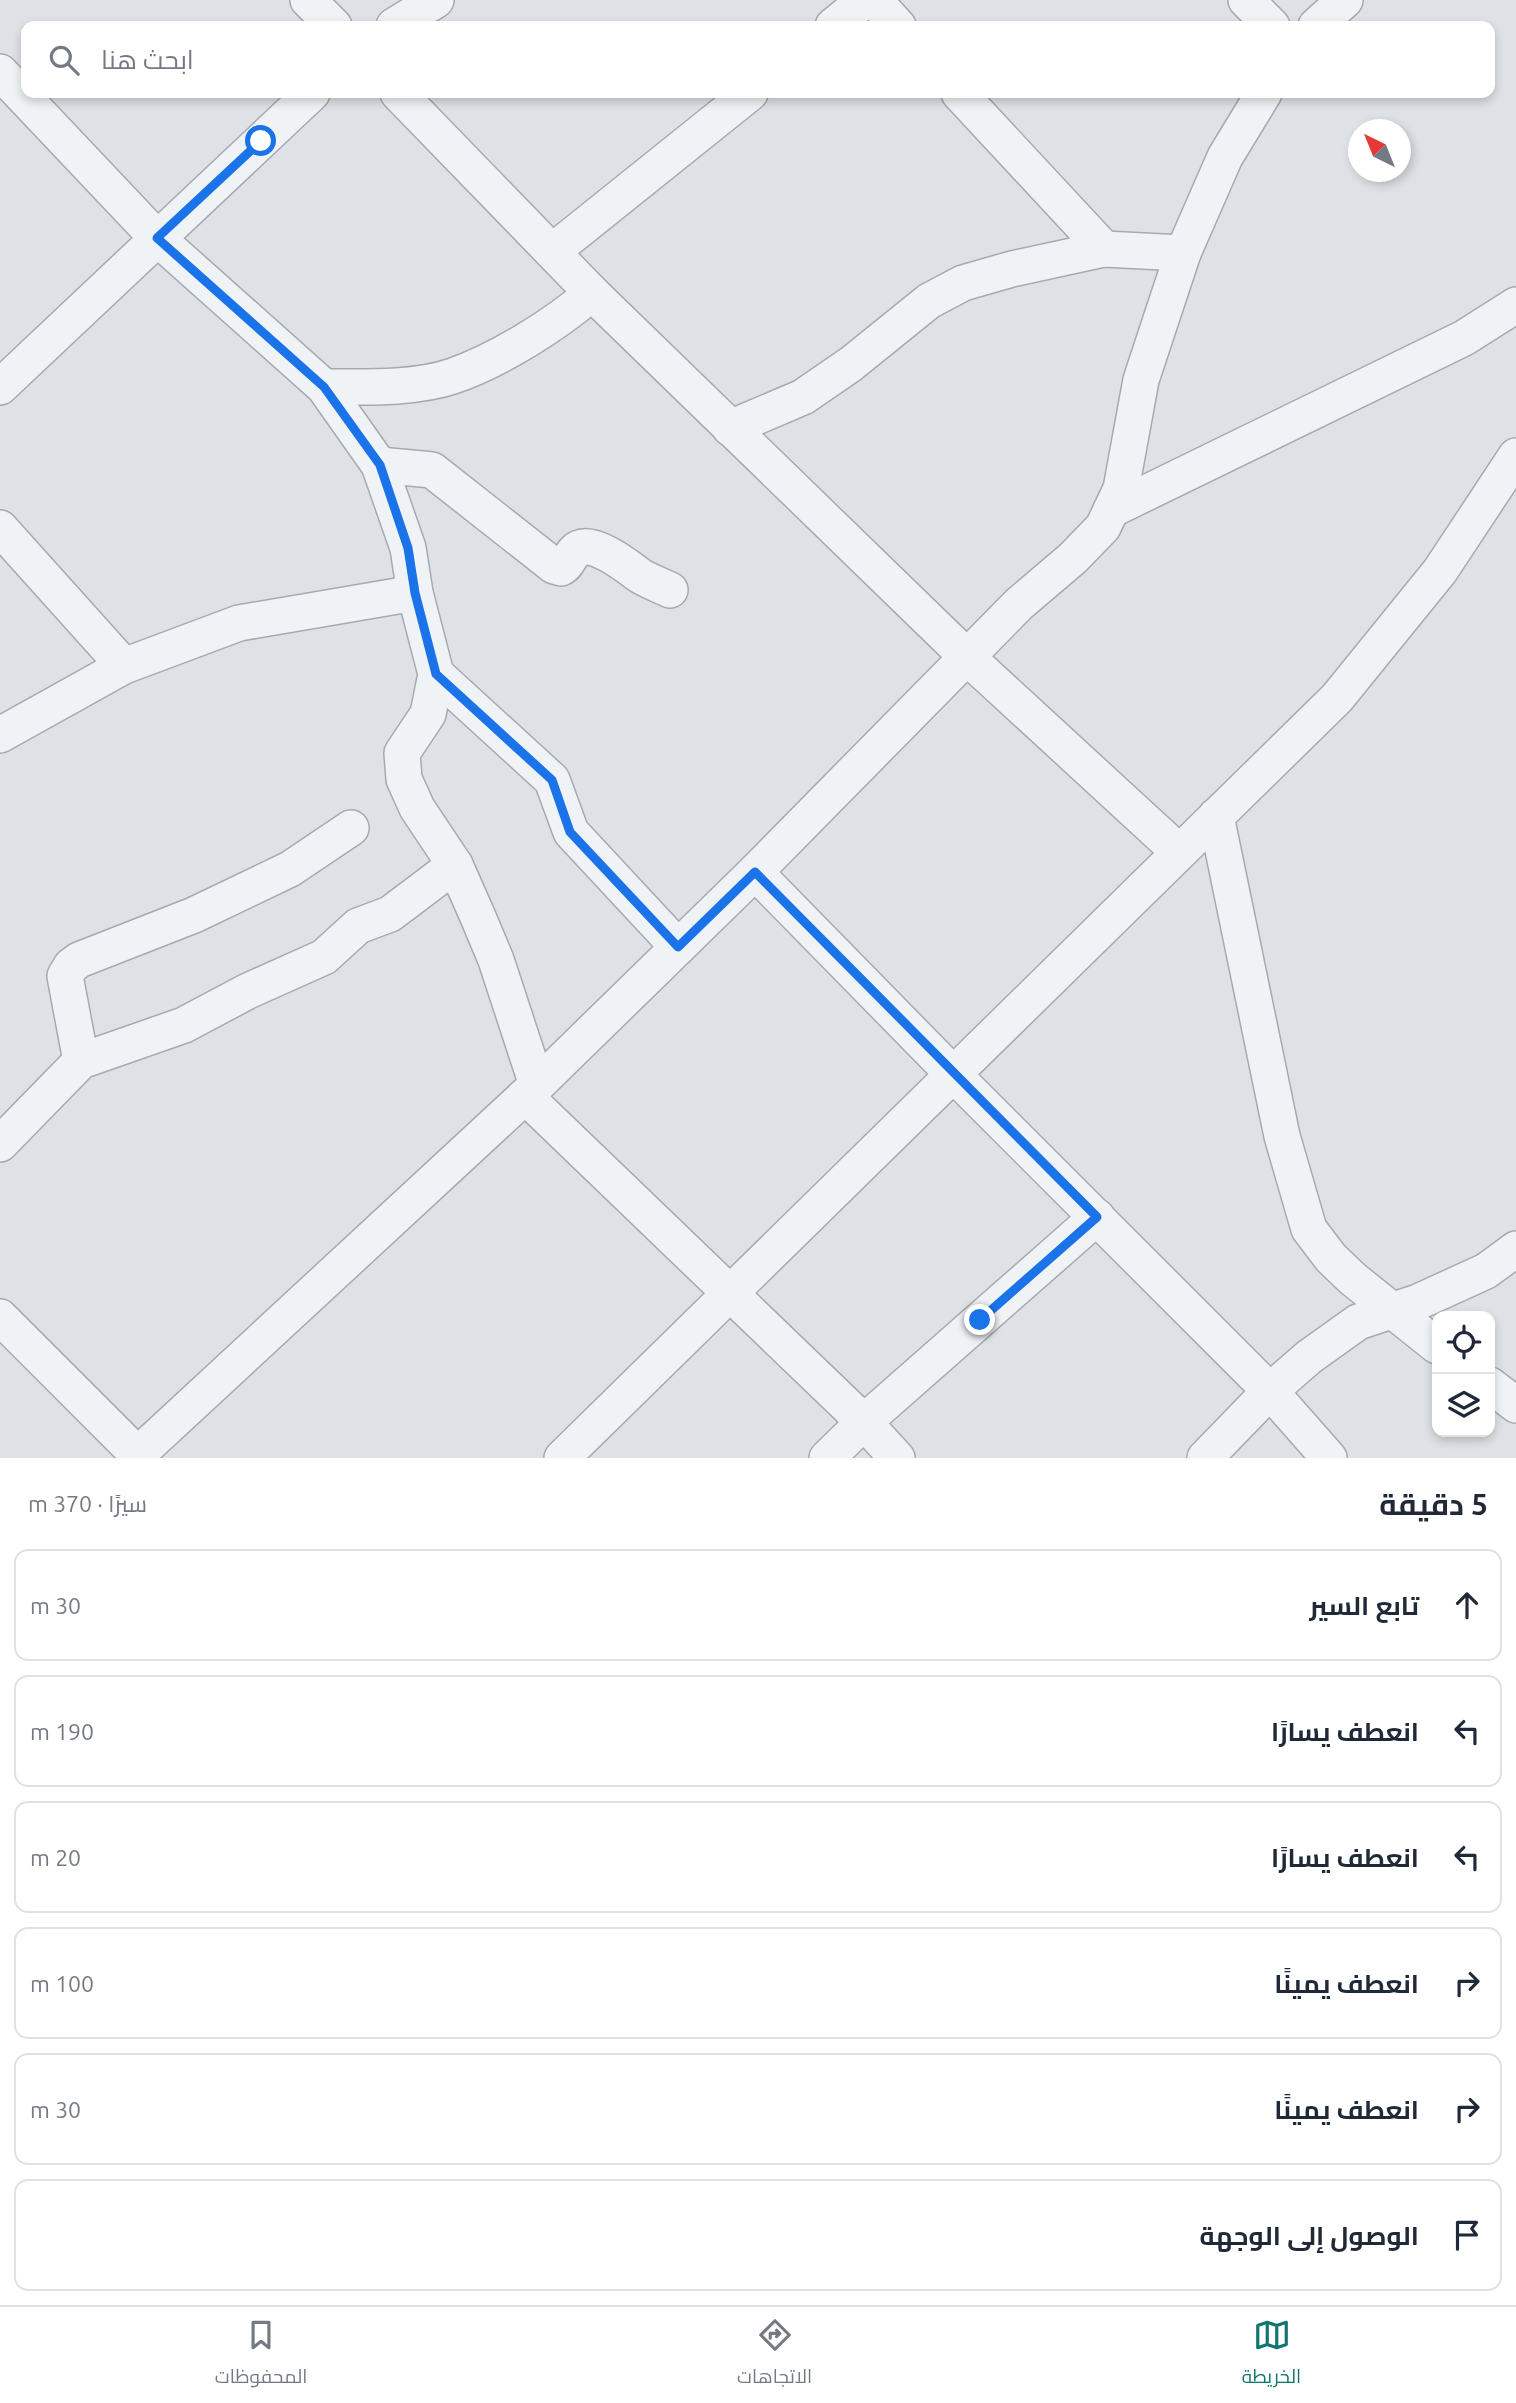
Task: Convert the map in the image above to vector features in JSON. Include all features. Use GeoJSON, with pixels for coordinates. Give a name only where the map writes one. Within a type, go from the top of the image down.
{"type":"FeatureCollection","features":[{"type":"Feature","properties":{"kind":"street"},"geometry":{"type":"LineString","coordinates":[[309,0],[329,21]]}},
{"type":"Feature","properties":{"kind":"street"},"geometry":{"type":"LineString","coordinates":[[402,21],[436,0]]}},
{"type":"Feature","properties":{"kind":"street"},"geometry":{"type":"LineString","coordinates":[[838,21],[865,0]]}},
{"type":"Feature","properties":{"kind":"street"},"geometry":{"type":"LineString","coordinates":[[873,0],[893,21]]}},
{"type":"Feature","properties":{"kind":"street"},"geometry":{"type":"LineString","coordinates":[[1246,0],[1267,21]]}},
{"type":"Feature","properties":{"kind":"street"},"geometry":{"type":"LineString","coordinates":[[1322,21],[1345,0]]}},
{"type":"Feature","properties":{"kind":"street"},"geometry":{"type":"LineString","coordinates":[[0,72],[21,94]]}},
{"type":"Feature","properties":{"kind":"street"},"geometry":{"type":"LineString","coordinates":[[25,98],[157,238],[324,387],[380,465],[408,548],[415,593],[436,674],[428,714],[402,753],[404,779],[417,808],[455,865],[496,960],[531,1090],[897,1458]]}},
{"type":"Feature","properties":{"kind":"street"},"geometry":{"type":"LineString","coordinates":[[0,387],[307,98]]}},
{"type":"Feature","properties":{"kind":"street"},"geometry":{"type":"LineString","coordinates":[[403,98],[592,293],[730,428],[967,657],[1179,852]]}},
{"type":"Feature","properties":{"kind":"street"},"geometry":{"type":"LineString","coordinates":[[553,251],[744,98]]}},
{"type":"Feature","properties":{"kind":"street"},"geometry":{"type":"LineString","coordinates":[[964,98],[1104,249]]}},
{"type":"Feature","properties":{"kind":"street"},"geometry":{"type":"LineString","coordinates":[[0,1317],[138,1457],[531,1090],[755,872],[1019,604],[1073,558],[1103,527],[1121,489],[1141,380],[1183,253],[1225,157],[1261,98]]}},
{"type":"Feature","properties":{"kind":"street"},"geometry":{"type":"LineString","coordinates":[[730,428],[803,397],[850,364],[929,301],[963,283],[1012,269],[1104,249],[1183,253]]}},
{"type":"Feature","properties":{"kind":"street"},"geometry":{"type":"LineString","coordinates":[[324,387],[388,387],[452,376],[507,351],[564,317],[592,293]]}},
{"type":"Feature","properties":{"kind":"street"},"geometry":{"type":"LineString","coordinates":[[1111,510],[1464,338],[1516,305]]}},
{"type":"Feature","properties":{"kind":"street"},"geometry":{"type":"LineString","coordinates":[[562,1458],[1338,698],[1440,571],[1516,456]]}},
{"type":"Feature","properties":{"kind":"street"},"geometry":{"type":"LineString","coordinates":[[380,465],[432,470],[554,566],[567,566],[576,550],[583,547],[619,558],[640,576],[670,590]]}},
{"type":"Feature","properties":{"kind":"street"},"geometry":{"type":"LineString","coordinates":[[0,528],[124,666]]}},
{"type":"Feature","properties":{"kind":"street"},"geometry":{"type":"LineString","coordinates":[[0,735],[124,666],[239,623],[415,593]]}},
{"type":"Feature","properties":{"kind":"street"},"geometry":{"type":"LineString","coordinates":[[436,674],[552,780],[570,832],[678,947]]}},
{"type":"Feature","properties":{"kind":"street"},"geometry":{"type":"LineString","coordinates":[[1216,816],[1282,1136],[1309,1229],[1331,1258],[1391,1311],[1432,1342]]}},
{"type":"Feature","properties":{"kind":"street"},"geometry":{"type":"LineString","coordinates":[[81,1061],[65,976],[71,966],[79,960],[194,915],[290,869],[351,828]]}},
{"type":"Feature","properties":{"kind":"street"},"geometry":{"type":"LineString","coordinates":[[0,1144],[81,1061],[184,1025],[248,991],[324,957],[358,926],[390,914],[455,865]]}},
{"type":"Feature","properties":{"kind":"street"},"geometry":{"type":"LineString","coordinates":[[755,872],[1270,1391],[1329,1458]]}},
{"type":"Feature","properties":{"kind":"street"},"geometry":{"type":"LineString","coordinates":[[827,1458],[864,1422],[1097,1217]]}},
{"type":"Feature","properties":{"kind":"street"},"geometry":{"type":"LineString","coordinates":[[1205,1458],[1270,1391],[1309,1357],[1358,1322],[1418,1302],[1486,1271],[1516,1249]]}},
{"type":"Feature","properties":{"kind":"street"},"geometry":{"type":"LineString","coordinates":[[1495,1389],[1516,1405]]}},
{"type":"Feature","properties":{"kind":"route"},"geometry":{"type":"LineString","coordinates":[[261,141],[157,238],[324,387],[380,465],[408,548],[415,593],[436,674],[552,780],[570,832],[678,947],[755,872],[1097,1217],[980,1320]]}}]}
